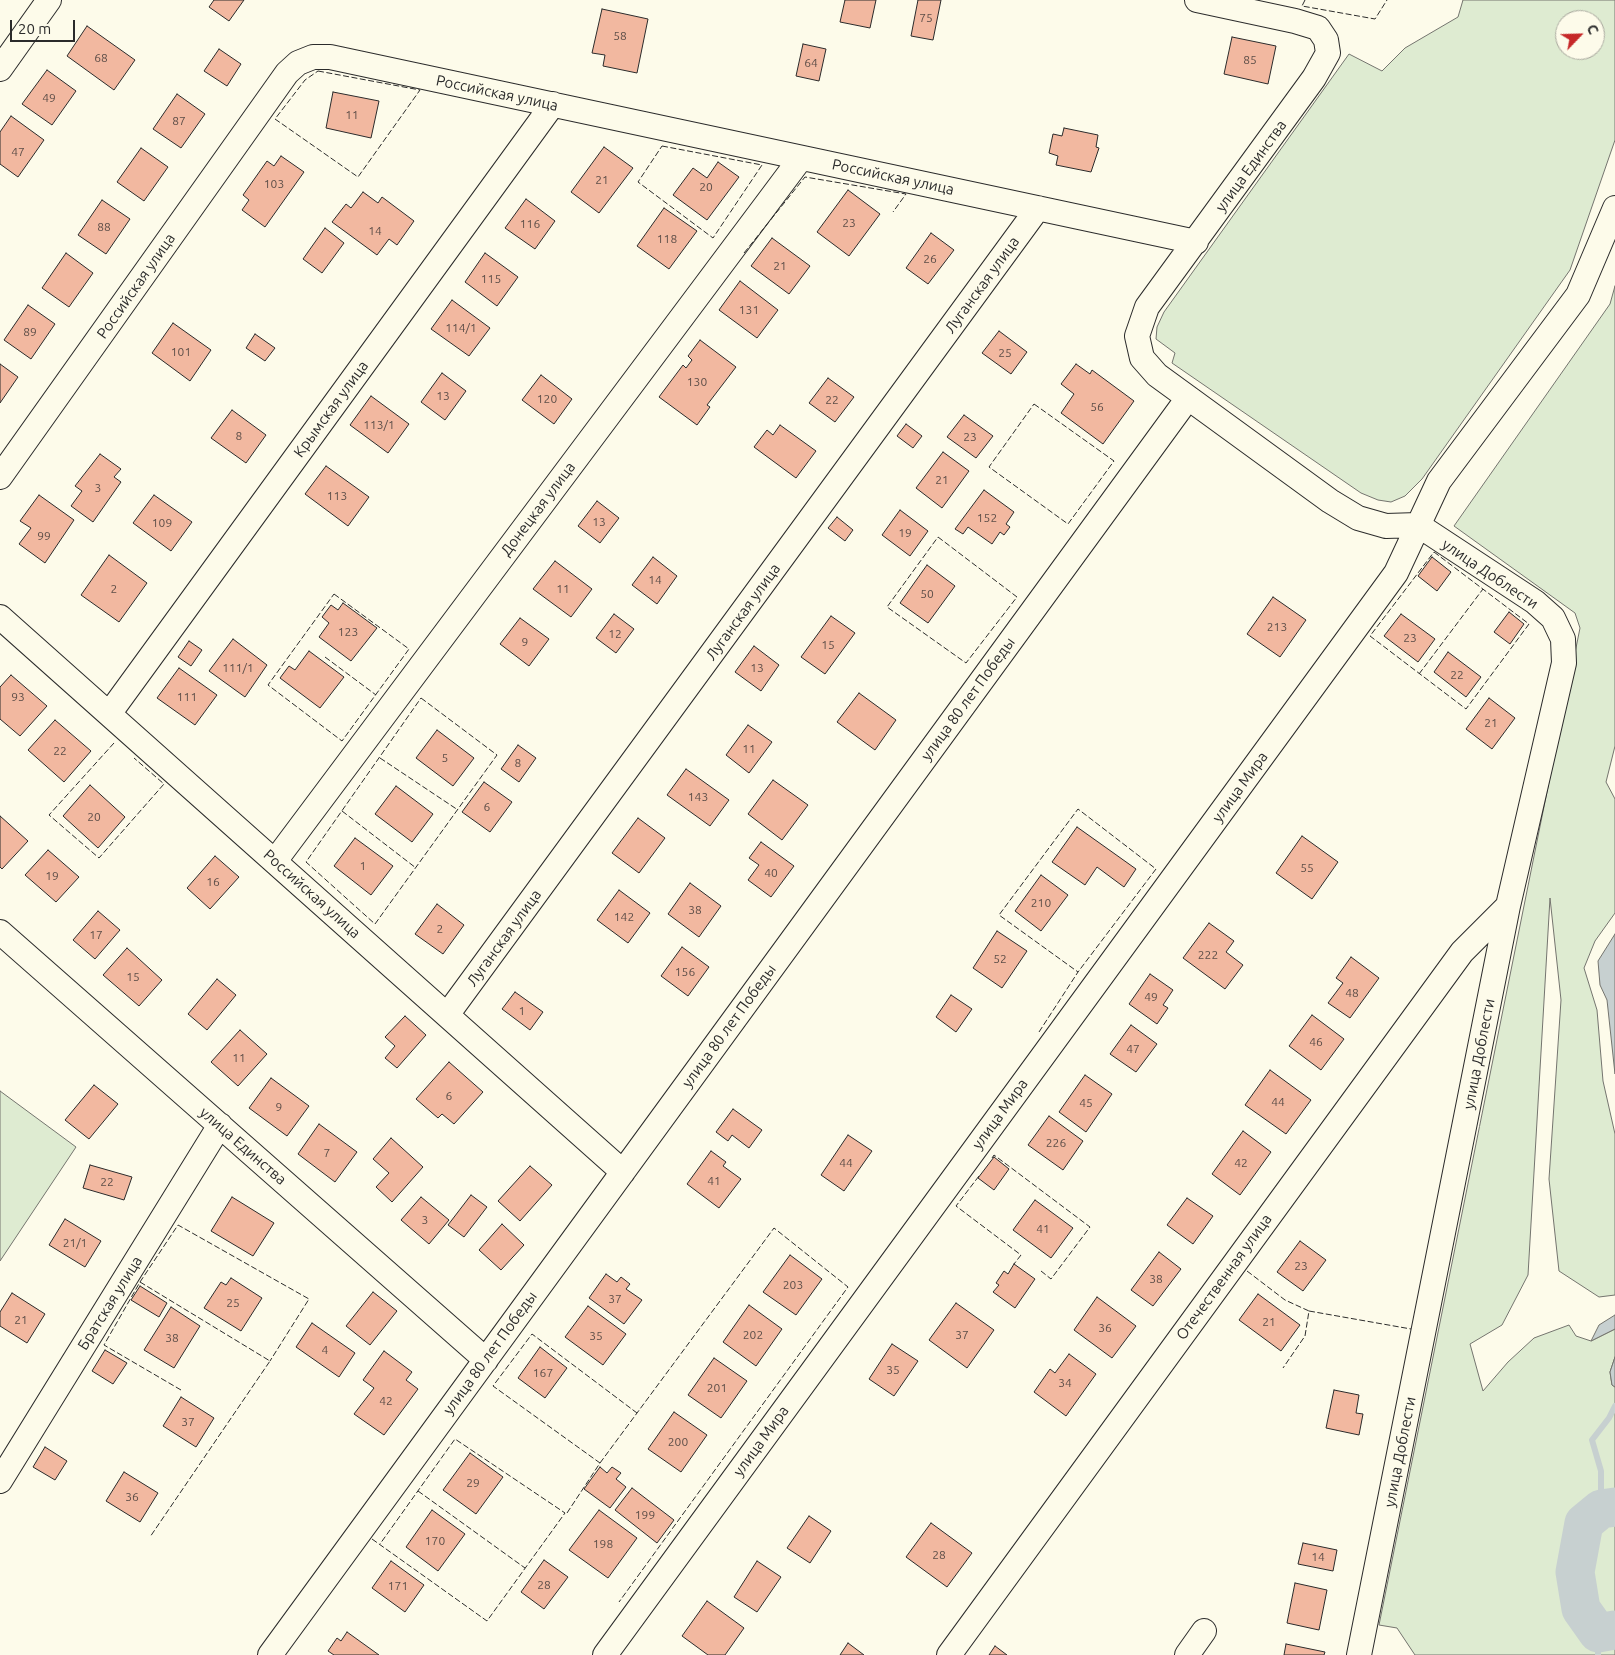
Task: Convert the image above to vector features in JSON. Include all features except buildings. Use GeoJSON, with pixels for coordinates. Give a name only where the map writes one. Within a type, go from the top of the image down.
{"type":"FeatureCollection","features":[{"type":"Feature","properties":{"kind":"street"},"geometry":{"type":"LineString","coordinates":[[0,69],[49,0]]}},
{"type":"Feature","properties":{"kind":"street","name":"улица Единства"},"geometry":{"type":"LineString","coordinates":[[1197,0],[1295,20],[1318,28],[1326,40],[1328,53],[1314,78],[1147,307],[1137,336],[1142,358],[1157,375],[1188,398],[1330,501],[1358,518],[1386,526],[1418,525]]}},
{"type":"Feature","properties":{"kind":"street","name":"Российская улица"},"geometry":{"type":"LineString","coordinates":[[0,477],[287,73],[298,63],[313,57],[330,57],[1196,242]]}},
{"type":"Feature","properties":{"kind":"street","name":"Крымская улица"},"geometry":{"type":"LineString","coordinates":[[109,714],[553,104]]}},
{"type":"Feature","properties":{"kind":"street","name":"Донецкая улица"},"geometry":{"type":"LineString","coordinates":[[275,861],[801,158]]}},
{"type":"Feature","properties":{"kind":"street","name":"Луганская улица"},"geometry":{"type":"LineString","coordinates":[[447,1015],[1038,208]]}},
{"type":"Feature","properties":{"kind":"street","name":"улица Мира"},"geometry":{"type":"LineString","coordinates":[[605,1655],[1396,573],[1439,480],[1578,295],[1615,208]]}},
{"type":"Feature","properties":{"kind":"street","name":"улица 80 лет Победы"},"geometry":{"type":"LineString","coordinates":[[270,1655],[1188,398]]}},
{"type":"Feature","properties":{"kind":"street","name":"улица Доблести"},"geometry":{"type":"LineString","coordinates":[[1360,1655],[1508,906],[1564,663],[1563,639],[1553,618],[1535,602],[1418,525]]}},
{"type":"Feature","properties":{"kind":"street","name":"Российская улица"},"geometry":{"type":"LineString","coordinates":[[0,617],[623,1172]]}},
{"type":"Feature","properties":{"kind":"street","name":"Отечественная улица"},"geometry":{"type":"LineString","coordinates":[[949,1655],[1462,952],[1508,906]]}},
{"type":"Feature","properties":{"kind":"street","name":"улица Единства"},"geometry":{"type":"LineString","coordinates":[[0,932],[486,1360]]}},
{"type":"Feature","properties":{"kind":"street","name":"Братская улица"},"geometry":{"type":"LineString","coordinates":[[0,1481],[220,1125]]}},
{"type":"Feature","properties":{"kind":"street"},"geometry":{"type":"LineString","coordinates":[[1187,1655],[1204,1632]]}},
{"type":"Feature","properties":{"kind":"green space"},"geometry":{"type":"Polygon","coordinates":[[[1463,0],[1615,0],[1615,140],[1570,270],[1422,479],[1405,496],[1391,502],[1378,500],[1361,493],[1172,363],[1175,353],[1156,339],[1157,327],[1164,312],[1349,54],[1382,71],[1405,48],[1458,17],[1463,0]]]}},
{"type":"Feature","properties":{"kind":"green space"},"geometry":{"type":"Polygon","coordinates":[[[1615,286],[1615,746],[1606,782],[1615,799],[1615,913],[1595,941],[1584,968],[1597,1010],[1603,1081],[1615,1134],[1615,1295],[1599,1297],[1559,1271],[1549,1179],[1561,1000],[1550,898],[1528,1275],[1502,1325],[1470,1344],[1483,1391],[1508,1362],[1534,1338],[1569,1325],[1576,1336],[1591,1341],[1615,1329],[1615,1357],[1610,1372],[1612,1385],[1615,1387],[1615,1655],[1415,1655],[1397,1628],[1379,1625],[1580,628],[1575,613],[1454,526],[1610,304],[1615,286]]]}},
{"type":"Feature","properties":{"kind":"green space"},"geometry":{"type":"Polygon","coordinates":[[[0,1091],[76,1147],[0,1261],[0,1091]]]}},
{"type":"Feature","properties":{"kind":"shaded area"},"geometry":{"type":"Polygon","coordinates":[[[1615,934],[1615,1074],[1607,1000],[1600,985],[1598,961],[1615,934]]]}},
{"type":"Feature","properties":{"kind":"shaded area"},"geometry":{"type":"Polygon","coordinates":[[[1615,1315],[1615,1329],[1591,1341],[1599,1325],[1615,1315]]]}},
{"type":"Feature","properties":{"kind":"shaded area"},"geometry":{"type":"Polygon","coordinates":[[[1615,1357],[1615,1387],[1612,1385],[1610,1372],[1615,1357]]]}},
{"type":"Feature","properties":{"kind":"waterway"},"geometry":{"type":"LineString","coordinates":[[1601,1509],[1601,1471],[1592,1440],[1609,1418],[1615,1406]]}},
{"type":"Feature","properties":{"kind":"waterway"},"geometry":{"type":"LineString","coordinates":[[1615,1507],[1601,1509],[1584,1523],[1575,1572],[1581,1609],[1598,1633],[1615,1630]]}},
{"type":"Feature","properties":{"kind":"waterway"},"geometry":{"type":"LineString","coordinates":[[1598,1633],[1598,1655]]}},
{"type":"Feature","properties":{"kind":"fence"},"geometry":{"type":"LineString","coordinates":[[1305,0],[1302,6],[1375,19],[1387,0]]}},
{"type":"Feature","properties":{"kind":"fence"},"geometry":{"type":"LineString","coordinates":[[318,71],[420,90],[358,177],[275,119],[305,80],[318,71]]}},
{"type":"Feature","properties":{"kind":"fence"},"geometry":{"type":"LineString","coordinates":[[662,146],[762,165],[713,238],[638,182],[662,146]]}},
{"type":"Feature","properties":{"kind":"fence"},"geometry":{"type":"LineString","coordinates":[[744,253],[805,177],[906,194],[893,212]]}},
{"type":"Feature","properties":{"kind":"fence"},"geometry":{"type":"LineString","coordinates":[[1034,404],[1114,461],[1068,524],[989,467],[1034,404]]}},
{"type":"Feature","properties":{"kind":"fence"},"geometry":{"type":"LineString","coordinates":[[938,537],[1017,597],[966,663],[887,607],[938,537]]}},
{"type":"Feature","properties":{"kind":"fence"},"geometry":{"type":"LineString","coordinates":[[1434,552],[1529,624],[1466,709],[1370,636],[1434,552]]}},
{"type":"Feature","properties":{"kind":"fence"},"geometry":{"type":"LineString","coordinates":[[1419,674],[1483,589]]}},
{"type":"Feature","properties":{"kind":"fence"},"geometry":{"type":"LineString","coordinates":[[334,594],[409,649],[342,741],[268,685],[334,594]]}},
{"type":"Feature","properties":{"kind":"fence"},"geometry":{"type":"LineString","coordinates":[[325,657],[376,695]]}},
{"type":"Feature","properties":{"kind":"fence"},"geometry":{"type":"LineString","coordinates":[[421,698],[497,755],[375,924],[306,862],[421,698]]}},
{"type":"Feature","properties":{"kind":"fence"},"geometry":{"type":"LineString","coordinates":[[114,743],[49,815],[99,858],[164,784],[134,758]]}},
{"type":"Feature","properties":{"kind":"fence"},"geometry":{"type":"LineString","coordinates":[[380,758],[458,810]]}},
{"type":"Feature","properties":{"kind":"fence"},"geometry":{"type":"LineString","coordinates":[[1039,1032],[1078,972],[999,915],[1078,809],[1156,869],[1078,972]]}},
{"type":"Feature","properties":{"kind":"fence"},"geometry":{"type":"LineString","coordinates":[[342,811],[416,868]]}},
{"type":"Feature","properties":{"kind":"fence"},"geometry":{"type":"LineString","coordinates":[[992,1158],[994,1155],[1090,1227],[1051,1279],[1041,1271]]}},
{"type":"Feature","properties":{"kind":"fence"},"geometry":{"type":"LineString","coordinates":[[979,1176],[956,1206],[1021,1255],[1014,1264]]}},
{"type":"Feature","properties":{"kind":"fence"},"geometry":{"type":"LineString","coordinates":[[181,1390],[104,1345],[140,1282],[178,1225],[309,1299],[270,1361]]}},
{"type":"Feature","properties":{"kind":"fence"},"geometry":{"type":"LineString","coordinates":[[600,1463],[774,1228],[848,1287],[619,1602]]}},
{"type":"Feature","properties":{"kind":"fence"},"geometry":{"type":"LineString","coordinates":[[1247,1271],[1285,1300],[1309,1311],[1305,1336],[1283,1368]]}},
{"type":"Feature","properties":{"kind":"fence"},"geometry":{"type":"LineString","coordinates":[[140,1282],[270,1361],[150,1537]]}},
{"type":"Feature","properties":{"kind":"fence"},"geometry":{"type":"LineString","coordinates":[[1309,1311],[1411,1329]]}},
{"type":"Feature","properties":{"kind":"fence"},"geometry":{"type":"LineString","coordinates":[[567,1513],[600,1463],[493,1386],[532,1334],[637,1413]]}},
{"type":"Feature","properties":{"kind":"fence"},"geometry":{"type":"LineString","coordinates":[[372,1539],[487,1621],[565,1513],[455,1439],[380,1544]]}},
{"type":"Feature","properties":{"kind":"fence"},"geometry":{"type":"LineString","coordinates":[[418,1491],[525,1568]]}}]}
